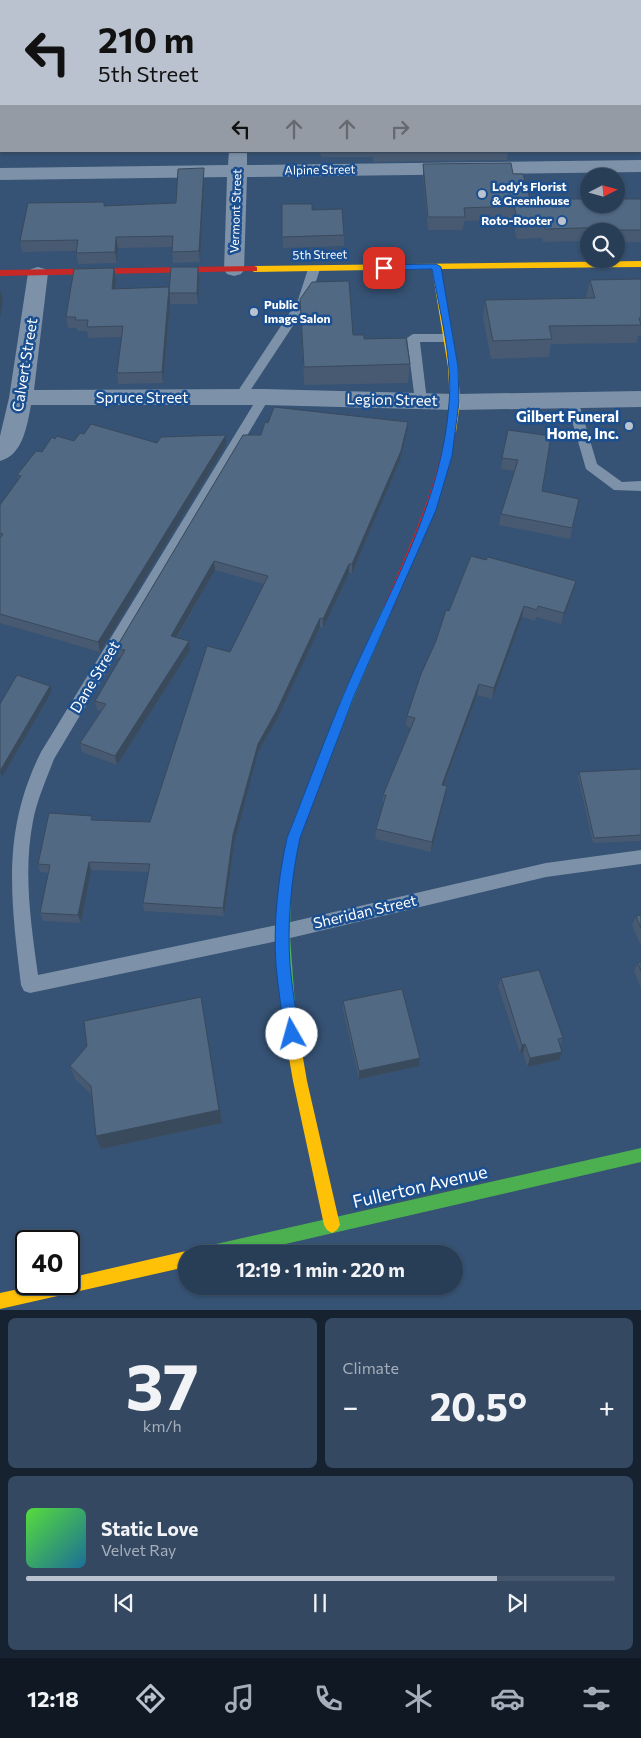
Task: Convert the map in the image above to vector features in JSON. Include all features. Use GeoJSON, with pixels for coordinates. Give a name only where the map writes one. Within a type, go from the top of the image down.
{"type":"FeatureCollection","features":[{"type":"Feature","properties":{"kind":"street","name":"Vermont Street"},"geometry":{"type":"LineString","coordinates":[[234,270],[238,152]]}},
{"type":"Feature","properties":{"kind":"street","name":"Alpine Street"},"geometry":{"type":"LineString","coordinates":[[0,174],[641,166]]}},
{"type":"Feature","properties":{"kind":"street","name":"5th Street"},"geometry":{"type":"LineString","coordinates":[[0,273],[641,264]]}},
{"type":"Feature","properties":{"kind":"street"},"geometry":{"type":"LineString","coordinates":[[332,1225],[301,1085],[283,966],[282,932],[290,854],[293,838],[349,696],[431,510],[447,456],[454,402],[453,367],[436,267]]}},
{"type":"Feature","properties":{"kind":"street","name":"Calvert Street"},"geometry":{"type":"LineString","coordinates":[[0,453],[20,398],[38,273]]}},
{"type":"Feature","properties":{"kind":"street","name":"Spruce Street"},"geometry":{"type":"LineString","coordinates":[[20,398],[264,397]]}},
{"type":"Feature","properties":{"kind":"street","name":"Legion Street"},"geometry":{"type":"LineString","coordinates":[[264,397],[454,402],[641,399]]}},
{"type":"Feature","properties":{"kind":"street","name":"Fullerton Avenue"},"geometry":{"type":"LineString","coordinates":[[246,1245],[641,1155]]}},
{"type":"Feature","properties":{"kind":"street"},"geometry":{"type":"LineString","coordinates":[[0,1301],[178,1261]]}},
{"type":"Feature","properties":{"kind":"lane"},"geometry":{"type":"LineString","coordinates":[[240,397],[304,300],[314,268]]}},
{"type":"Feature","properties":{"kind":"lane"},"geometry":{"type":"LineString","coordinates":[[421,401],[413,338],[448,338]]}},
{"type":"Feature","properties":{"kind":"lane","name":"Dane Street"},"geometry":{"type":"LineString","coordinates":[[30,985],[21,908],[20,869],[23,830],[33,792],[47,757],[264,397]]}},
{"type":"Feature","properties":{"kind":"lane"},"geometry":{"type":"LineString","coordinates":[[572,400],[591,466],[619,487],[641,486]]}},
{"type":"Feature","properties":{"kind":"lane","name":"Sheridan Street"},"geometry":{"type":"LineString","coordinates":[[30,985],[282,932],[546,870],[641,857]]}},
{"type":"Feature","properties":{"kind":"building"},"geometry":{"type":"Polygon","coordinates":[[[511,163],[513,174],[523,174],[530,199],[580,199],[580,213],[625,213],[625,199],[641,199],[641,230],[625,230],[625,223],[580,223],[580,228],[545,229],[544,225],[519,226],[514,206],[464,208],[465,217],[428,217],[423,164],[511,163]]]}},
{"type":"Feature","properties":{"kind":"building"},"geometry":{"type":"Polygon","coordinates":[[[204,168],[199,251],[172,252],[173,236],[116,237],[115,252],[76,253],[78,240],[20,241],[28,203],[104,202],[104,206],[176,203],[178,169],[204,168]]]}},
{"type":"Feature","properties":{"kind":"building"},"geometry":{"type":"Polygon","coordinates":[[[282,204],[312,204],[312,210],[342,209],[344,235],[282,237],[282,204]]]}},
{"type":"Feature","properties":{"kind":"building"},"geometry":{"type":"Polygon","coordinates":[[[171,267],[198,267],[197,293],[169,293],[171,267]]]}},
{"type":"Feature","properties":{"kind":"building"},"geometry":{"type":"Polygon","coordinates":[[[114,268],[112,289],[169,287],[162,372],[117,373],[123,326],[87,327],[88,320],[75,320],[76,317],[66,317],[74,269],[114,268]]]}},
{"type":"Feature","properties":{"kind":"building"},"geometry":{"type":"Polygon","coordinates":[[[641,279],[641,318],[639,318],[641,325],[549,326],[552,339],[493,341],[485,300],[595,298],[590,280],[641,279]]]}},
{"type":"Feature","properties":{"kind":"building"},"geometry":{"type":"Polygon","coordinates":[[[349,281],[353,335],[364,335],[364,339],[406,338],[410,364],[304,367],[300,299],[312,282],[349,281]]]}},
{"type":"Feature","properties":{"kind":"building"},"geometry":{"type":"Polygon","coordinates":[[[274,407],[408,422],[401,451],[352,564],[349,564],[323,619],[320,618],[277,710],[258,744],[233,835],[223,908],[143,903],[150,864],[89,862],[78,915],[40,913],[50,865],[38,864],[49,813],[92,816],[91,820],[150,822],[207,646],[230,652],[268,576],[214,561],[171,636],[189,641],[115,756],[80,743],[106,704],[95,701],[125,650],[116,648],[243,435],[261,435],[265,422],[268,423],[274,407]]]}},
{"type":"Feature","properties":{"kind":"building"},"geometry":{"type":"Polygon","coordinates":[[[91,424],[157,443],[161,437],[226,435],[98,642],[0,614],[0,538],[3,534],[0,533],[0,505],[21,476],[17,475],[36,451],[42,452],[52,437],[55,439],[57,436],[74,441],[80,433],[84,434],[91,424]]]}},
{"type":"Feature","properties":{"kind":"building"},"geometry":{"type":"Polygon","coordinates":[[[508,430],[551,436],[542,491],[579,499],[572,528],[501,514],[518,460],[502,458],[508,430]]]}},
{"type":"Feature","properties":{"kind":"building"},"geometry":{"type":"Polygon","coordinates":[[[471,556],[486,560],[488,557],[576,581],[564,613],[538,606],[537,610],[524,606],[494,688],[479,684],[442,785],[447,786],[432,842],[376,829],[386,795],[383,795],[415,718],[407,716],[421,674],[436,641],[446,610],[449,611],[471,556]]]}},
{"type":"Feature","properties":{"kind":"building"},"geometry":{"type":"Polygon","coordinates":[[[17,675],[50,686],[0,771],[0,704],[17,675]]]}},
{"type":"Feature","properties":{"kind":"building"},"geometry":{"type":"Polygon","coordinates":[[[641,769],[641,835],[594,838],[579,772],[641,769]]]}},
{"type":"Feature","properties":{"kind":"building"},"geometry":{"type":"Polygon","coordinates":[[[641,915],[641,928],[636,916],[641,915]]]}},
{"type":"Feature","properties":{"kind":"building"},"geometry":{"type":"Polygon","coordinates":[[[539,970],[563,1038],[558,1039],[562,1052],[530,1058],[525,1044],[522,1045],[501,978],[539,970]]]}},
{"type":"Feature","properties":{"kind":"building"},"geometry":{"type":"Polygon","coordinates":[[[402,989],[420,1058],[359,1071],[343,1001],[402,989]]]}},
{"type":"Feature","properties":{"kind":"building"},"geometry":{"type":"Polygon","coordinates":[[[201,997],[219,1110],[96,1136],[91,1086],[70,1066],[87,1046],[84,1021],[201,997]]]}},
{"type":"Feature","properties":{"kind":"traffic: fast"},"geometry":{"type":"LineString","coordinates":[[289,1018],[283,936],[285,887],[293,838],[349,695],[388,608]]}},
{"type":"Feature","properties":{"kind":"traffic: fast"},"geometry":{"type":"LineString","coordinates":[[246,1245],[641,1155]]}},
{"type":"Feature","properties":{"kind":"traffic: slow"},"geometry":{"type":"LineString","coordinates":[[254,269],[641,264]]}},
{"type":"Feature","properties":{"kind":"traffic: slow"},"geometry":{"type":"LineString","coordinates":[[436,267],[453,367],[455,402],[451,432]]}},
{"type":"Feature","properties":{"kind":"traffic: slow"},"geometry":{"type":"LineString","coordinates":[[289,1018],[300,1081],[332,1225]]}},
{"type":"Feature","properties":{"kind":"traffic: slow"},"geometry":{"type":"LineString","coordinates":[[0,1301],[178,1261]]}},
{"type":"Feature","properties":{"kind":"traffic: jam"},"geometry":{"type":"LineString","coordinates":[[0,273],[254,269]]}},
{"type":"Feature","properties":{"kind":"traffic: jam"},"geometry":{"type":"LineString","coordinates":[[388,608],[433,500],[451,432]]}},
{"type":"Feature","properties":{"kind":"place","name":"Lody's Florist & Greenhouse"},"geometry":{"type":"Point","coordinates":[482,194]}},
{"type":"Feature","properties":{"kind":"place","name":"Roto-Rooter"},"geometry":{"type":"Point","coordinates":[562,221]}},
{"type":"Feature","properties":{"kind":"place","name":"Public Image Salon"},"geometry":{"type":"Point","coordinates":[254,312]}},
{"type":"Feature","properties":{"kind":"place","name":"Gilbert Funeral Home, Inc."},"geometry":{"type":"Point","coordinates":[629,426]}},
{"type":"Feature","properties":{"kind":"route"},"geometry":{"type":"LineString","coordinates":[[292,1034],[283,966],[282,932],[293,838],[349,696],[431,510],[447,456],[452,422],[454,402],[453,367],[436,267],[384,268]]}}]}
